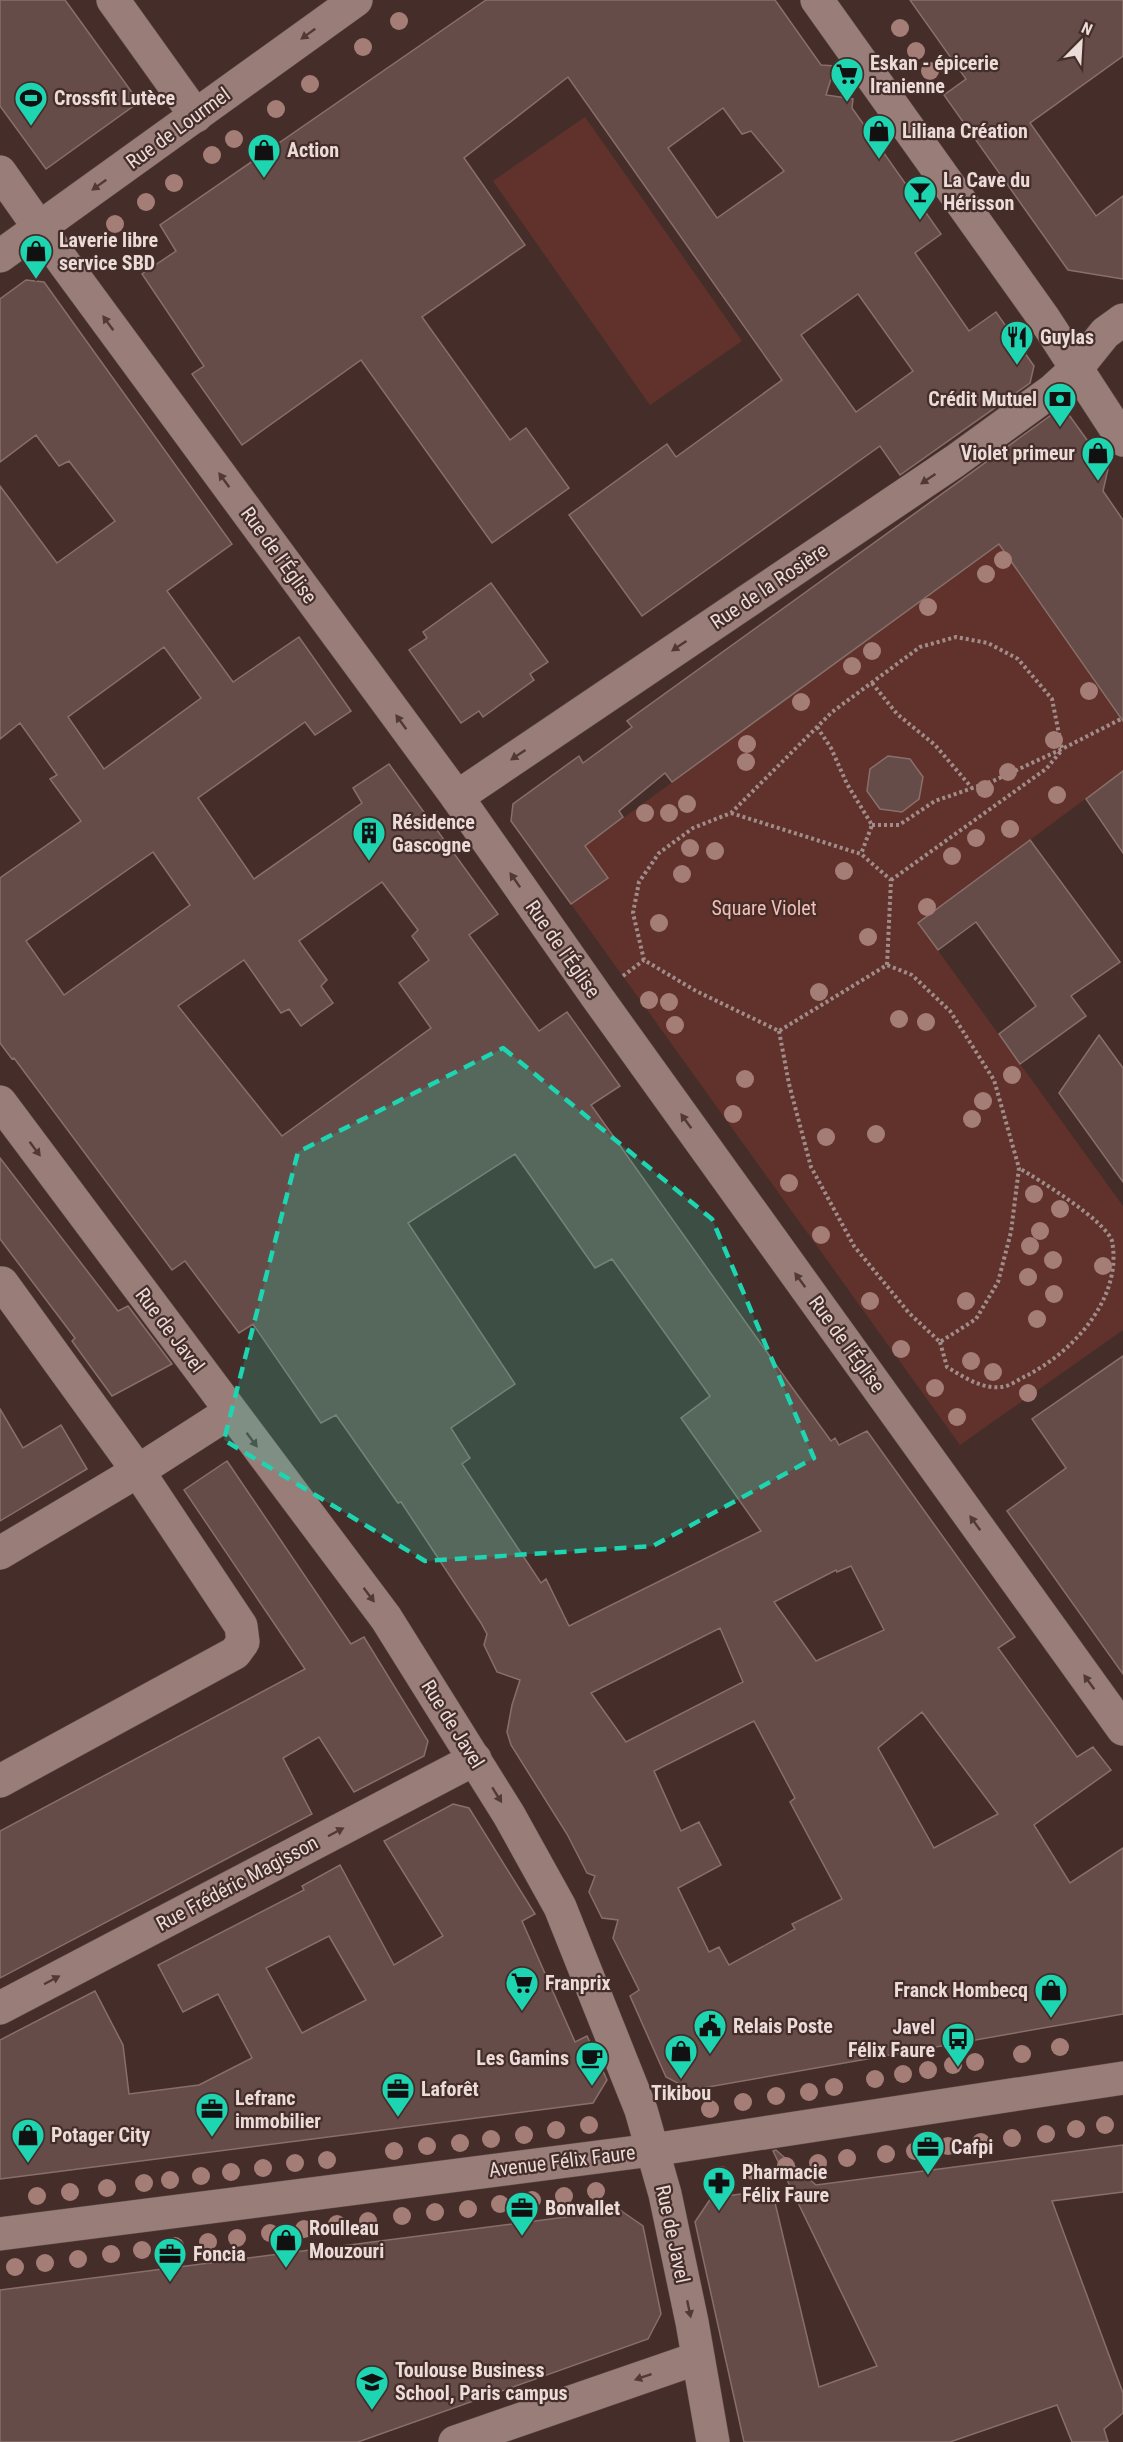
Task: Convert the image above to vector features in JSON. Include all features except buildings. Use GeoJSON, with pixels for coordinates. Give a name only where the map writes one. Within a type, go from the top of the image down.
{"type":"FeatureCollection","features":[{"type":"Feature","properties":{"kind":"street"},"geometry":{"type":"LineString","coordinates":[[113,0],[196,116]]}},
{"type":"Feature","properties":{"kind":"street","name":"Rue de Lourmel"},"geometry":{"type":"LineString","coordinates":[[0,256],[356,0]]}},
{"type":"Feature","properties":{"kind":"street"},"geometry":{"type":"LineString","coordinates":[[817,0],[1043,316],[1123,440]]}},
{"type":"Feature","properties":{"kind":"street","name":"Rue de l'Église"},"geometry":{"type":"LineString","coordinates":[[0,172],[457,797],[604,1006],[1123,1729]]}},
{"type":"Feature","properties":{"kind":"street","name":"Rue de la Rosière"},"geometry":{"type":"LineString","coordinates":[[457,797],[955,461],[1053,390],[1076,369],[1105,333],[1123,320]]}},
{"type":"Feature","properties":{"kind":"street","name":"Rue de Javel"},"geometry":{"type":"LineString","coordinates":[[0,1102],[386,1618],[509,1815],[560,1907],[641,2110],[665,2194],[713,2442]]}},
{"type":"Feature","properties":{"kind":"street"},"geometry":{"type":"LineString","coordinates":[[0,1781],[235,1653],[243,1642],[241,1626],[138,1471],[2,1283]]}},
{"type":"Feature","properties":{"kind":"street"},"geometry":{"type":"LineString","coordinates":[[0,1553],[138,1471],[230,1412]]}},
{"type":"Feature","properties":{"kind":"street","name":"Rue Frédéric Magisson"},"geometry":{"type":"LineString","coordinates":[[0,2008],[475,1759]]}},
{"type":"Feature","properties":{"kind":"street","name":"Avenue Félix Faure"},"geometry":{"type":"LineString","coordinates":[[0,2234],[652,2150],[1123,2078]]}},
{"type":"Feature","properties":{"kind":"street"},"geometry":{"type":"LineString","coordinates":[[455,2442],[698,2358]]}},
{"type":"Feature","properties":{"kind":"path"},"geometry":{"type":"LineString","coordinates":[[779,1031],[696,991],[644,960],[633,913],[639,882],[659,853],[693,828],[731,813],[832,711],[920,646],[956,637],[988,643],[1018,659],[1052,699],[1062,749],[1046,769],[891,880]]}},
{"type":"Feature","properties":{"kind":"path"},"geometry":{"type":"LineString","coordinates":[[872,683],[897,714],[935,745],[972,788]]}},
{"type":"Feature","properties":{"kind":"path"},"geometry":{"type":"LineString","coordinates":[[872,825],[899,825],[935,801],[972,788],[1062,749],[1123,718]]}},
{"type":"Feature","properties":{"kind":"path"},"geometry":{"type":"LineString","coordinates":[[817,727],[831,748],[847,784],[872,825]]}},
{"type":"Feature","properties":{"kind":"path"},"geometry":{"type":"LineString","coordinates":[[731,813],[861,854],[891,880]]}},
{"type":"Feature","properties":{"kind":"path"},"geometry":{"type":"LineString","coordinates":[[861,854],[872,825]]}},
{"type":"Feature","properties":{"kind":"path"},"geometry":{"type":"LineString","coordinates":[[887,965],[891,880]]}},
{"type":"Feature","properties":{"kind":"path"},"geometry":{"type":"LineString","coordinates":[[622,976],[644,960]]}},
{"type":"Feature","properties":{"kind":"path"},"geometry":{"type":"LineString","coordinates":[[779,1031],[887,965]]}},
{"type":"Feature","properties":{"kind":"path"},"geometry":{"type":"LineString","coordinates":[[887,965],[912,975],[950,1011],[994,1080],[1019,1168],[1011,1232],[998,1282],[976,1319],[940,1342]]}},
{"type":"Feature","properties":{"kind":"path"},"geometry":{"type":"LineString","coordinates":[[779,1031],[789,1084],[811,1167],[854,1246],[909,1313],[940,1342],[947,1367],[974,1383],[1003,1388],[1039,1369],[1083,1334],[1109,1298],[1117,1268],[1111,1238],[1083,1210],[1019,1168]]}},
{"type":"Feature","properties":{"kind":"highlighted area"},"geometry":{"type":"Polygon","coordinates":[[[503,1048],[712,1219],[814,1458],[653,1546],[425,1561],[224,1440],[298,1152],[503,1048]]]}},
{"type":"Feature","properties":{"kind":"green space"},"geometry":{"type":"Polygon","coordinates":[[[585,117],[742,341],[650,405],[493,181],[585,117]]]}},
{"type":"Feature","properties":{"kind":"green space","name":"Square Violet"},"geometry":{"type":"Polygon","coordinates":[[[999,544],[1123,718],[1123,771],[918,923],[1123,1206],[1123,1330],[960,1445],[571,904],[607,878],[585,846],[999,544]]]}},
{"type":"Feature","properties":{"kind":"place","name":"Eskan - épicerie Iranienne"},"geometry":{"type":"Point","coordinates":[847,103]}},
{"type":"Feature","properties":{"kind":"place","name":"Crossfit Lutèce"},"geometry":{"type":"Point","coordinates":[31,127]}},
{"type":"Feature","properties":{"kind":"place","name":"Liliana Création"},"geometry":{"type":"Point","coordinates":[879,160]}},
{"type":"Feature","properties":{"kind":"place","name":"Action"},"geometry":{"type":"Point","coordinates":[264,179]}},
{"type":"Feature","properties":{"kind":"place","name":"La Cave du Hérisson"},"geometry":{"type":"Point","coordinates":[920,221]}},
{"type":"Feature","properties":{"kind":"place","name":"Laverie libre service SBD"},"geometry":{"type":"Point","coordinates":[36,280]}},
{"type":"Feature","properties":{"kind":"place","name":"Guylas"},"geometry":{"type":"Point","coordinates":[1017,366]}},
{"type":"Feature","properties":{"kind":"place","name":"Crédit Mutuel"},"geometry":{"type":"Point","coordinates":[1060,428]}},
{"type":"Feature","properties":{"kind":"place","name":"Violet primeur"},"geometry":{"type":"Point","coordinates":[1098,482]}},
{"type":"Feature","properties":{"kind":"place","name":"Résidence Gascogne"},"geometry":{"type":"Point","coordinates":[369,862]}},
{"type":"Feature","properties":{"kind":"place","name":"Franprix"},"geometry":{"type":"Point","coordinates":[522,2012]}},
{"type":"Feature","properties":{"kind":"place","name":"Franck Hombecq"},"geometry":{"type":"Point","coordinates":[1051,2019]}},
{"type":"Feature","properties":{"kind":"place","name":"Relais Poste"},"geometry":{"type":"Point","coordinates":[710,2055]}},
{"type":"Feature","properties":{"kind":"place","name":"Javel Félix Faure"},"geometry":{"type":"Point","coordinates":[958,2068]}},
{"type":"Feature","properties":{"kind":"place","name":"Tikibou"},"geometry":{"type":"Point","coordinates":[681,2080]}},
{"type":"Feature","properties":{"kind":"place","name":"Les Gamins"},"geometry":{"type":"Point","coordinates":[592,2087]}},
{"type":"Feature","properties":{"kind":"place","name":"Laforêt"},"geometry":{"type":"Point","coordinates":[398,2118]}},
{"type":"Feature","properties":{"kind":"place","name":"Lefranc immobilier"},"geometry":{"type":"Point","coordinates":[212,2138]}},
{"type":"Feature","properties":{"kind":"place","name":"Potager City"},"geometry":{"type":"Point","coordinates":[28,2164]}},
{"type":"Feature","properties":{"kind":"place","name":"Cafpi"},"geometry":{"type":"Point","coordinates":[928,2176]}},
{"type":"Feature","properties":{"kind":"place","name":"Pharmacie Félix Faure"},"geometry":{"type":"Point","coordinates":[719,2212]}},
{"type":"Feature","properties":{"kind":"place","name":"Bonvallet"},"geometry":{"type":"Point","coordinates":[522,2237]}},
{"type":"Feature","properties":{"kind":"place","name":"Roulleau Mouzouri"},"geometry":{"type":"Point","coordinates":[286,2269]}},
{"type":"Feature","properties":{"kind":"place","name":"Foncia"},"geometry":{"type":"Point","coordinates":[170,2283]}},
{"type":"Feature","properties":{"kind":"place","name":"Toulouse Business School, Paris campus"},"geometry":{"type":"Point","coordinates":[372,2411]}}]}
